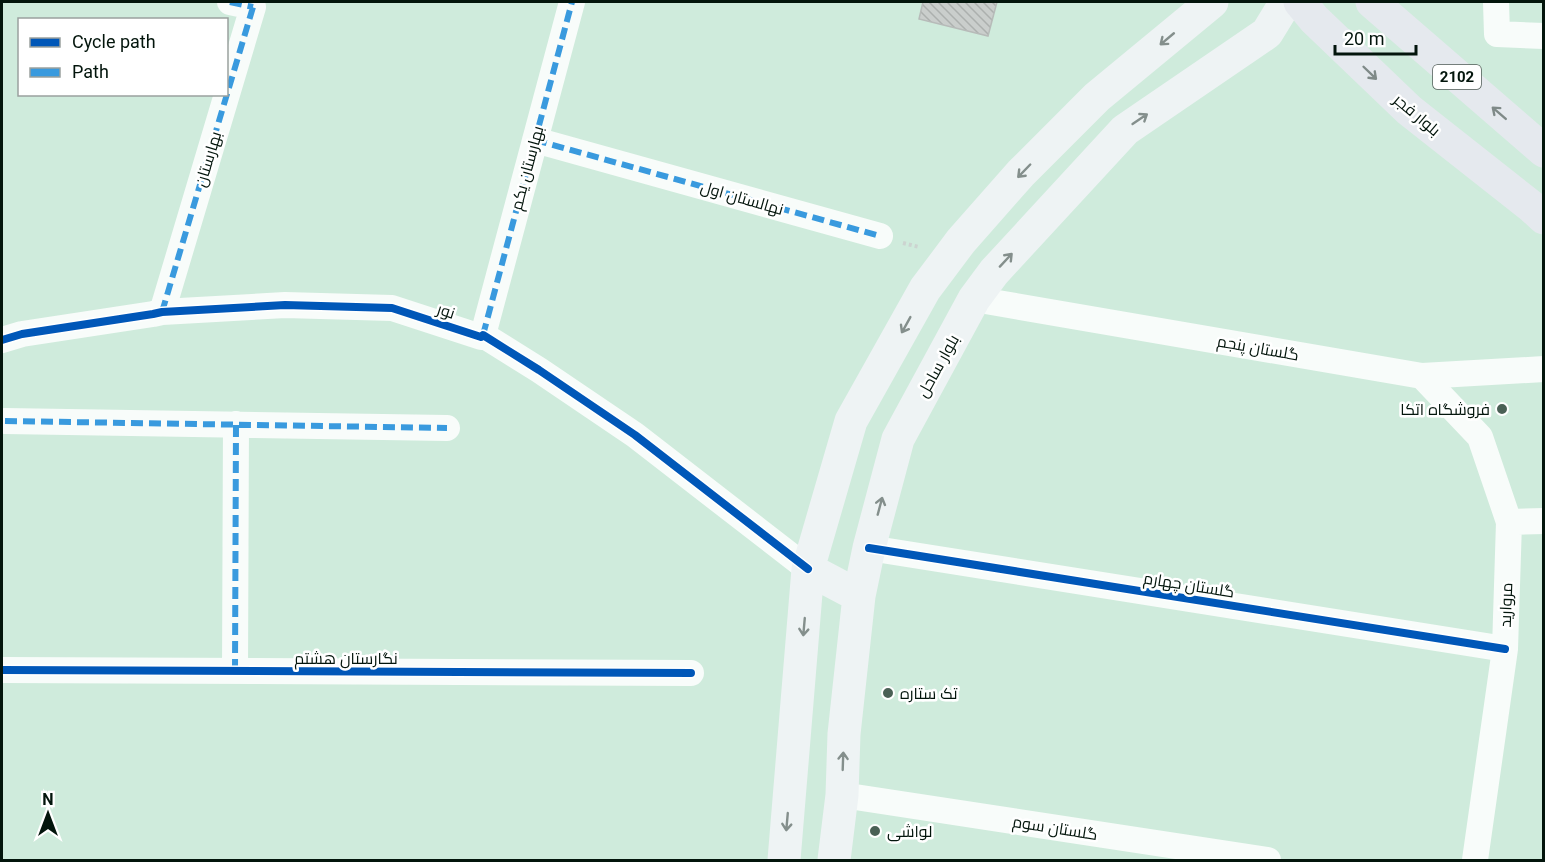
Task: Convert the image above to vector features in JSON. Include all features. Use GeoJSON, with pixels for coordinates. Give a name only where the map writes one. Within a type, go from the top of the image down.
{"type":"FeatureCollection","features":[{"type":"Feature","properties":{"kind":"main road"},"geometry":{"type":"LineString","coordinates":[[784,861],[808,569],[851,422],[926,289],[961,241],[1021,173],[1097,97],[1212,2]]}},
{"type":"Feature","properties":{"kind":"main road","name":"بلوار ساحل"},"geometry":{"type":"LineString","coordinates":[[834,861],[842,795],[844,734],[859,596],[869,548],[898,439],[974,299],[994,272],[1125,130],[1267,33],[1286,2]]}},
{"type":"Feature","properties":{"kind":"main road","name":"بلوار فجر"},"geometry":{"type":"LineString","coordinates":[[1300,2],[1314,19],[1409,110],[1538,213]]}},
{"type":"Feature","properties":{"kind":"main road","name":"2102"},"geometry":{"type":"LineString","coordinates":[[1372,2],[1544,151]]}},
{"type":"Feature","properties":{"kind":"main road"},"geometry":{"type":"LineString","coordinates":[[808,569],[859,596]]}},
{"type":"Feature","properties":{"kind":"street","name":"بهارستان یکم"},"geometry":{"type":"LineString","coordinates":[[483,335],[572,2]]}},
{"type":"Feature","properties":{"kind":"street"},"geometry":{"type":"LineString","coordinates":[[1496,2],[1497,34],[1544,36]]}},
{"type":"Feature","properties":{"kind":"street","name":"بهارستان"},"geometry":{"type":"LineString","coordinates":[[228,78],[249,3]]}},
{"type":"Feature","properties":{"kind":"street","name":"بهارستان"},"geometry":{"type":"LineString","coordinates":[[162,312],[223,96]]}},
{"type":"Feature","properties":{"kind":"street","name":"نهالستان اول"},"geometry":{"type":"LineString","coordinates":[[535,140],[880,236]]}},
{"type":"Feature","properties":{"kind":"street","name":"گلستان پنجم"},"geometry":{"type":"LineString","coordinates":[[974,299],[1422,376],[1537,368]]}},
{"type":"Feature","properties":{"kind":"street","name":"نور"},"geometry":{"type":"LineString","coordinates":[[2,340],[22,334],[162,312],[285,305],[392,308],[481,337],[483,335],[539,370],[635,435],[808,569]]}},
{"type":"Feature","properties":{"kind":"street","name":"مروارید"},"geometry":{"type":"LineString","coordinates":[[1422,376],[1480,437],[1509,522],[1505,649],[1475,861]]}},
{"type":"Feature","properties":{"kind":"street"},"geometry":{"type":"LineString","coordinates":[[4,421],[447,428]]}},
{"type":"Feature","properties":{"kind":"street"},"geometry":{"type":"LineString","coordinates":[[235,671],[236,424]]}},
{"type":"Feature","properties":{"kind":"street"},"geometry":{"type":"LineString","coordinates":[[1509,522],[1544,521]]}},
{"type":"Feature","properties":{"kind":"street","name":"گلستان چهارم"},"geometry":{"type":"LineString","coordinates":[[869,548],[1505,649]]}},
{"type":"Feature","properties":{"kind":"street","name":"نگارستان هشتم"},"geometry":{"type":"LineString","coordinates":[[2,670],[691,673]]}},
{"type":"Feature","properties":{"kind":"street","name":"گلستان سوم"},"geometry":{"type":"LineString","coordinates":[[842,795],[1268,861]]}},
{"type":"Feature","properties":{"kind":"path"},"geometry":{"type":"LineString","coordinates":[[880,236],[950,256]]}},
{"type":"Feature","properties":{"kind":"building"},"geometry":{"type":"Polygon","coordinates":[[[923,2],[997,2],[988,36],[919,19],[923,2]]]}},
{"type":"Feature","properties":{"kind":"marked path"},"geometry":{"type":"LineString","coordinates":[[230,2],[253,7]]}},
{"type":"Feature","properties":{"kind":"marked path"},"geometry":{"type":"LineString","coordinates":[[483,335],[572,2]]}},
{"type":"Feature","properties":{"kind":"marked path"},"geometry":{"type":"LineString","coordinates":[[228,91],[253,7]]}},
{"type":"Feature","properties":{"kind":"marked path"},"geometry":{"type":"LineString","coordinates":[[162,312],[226,96]]}},
{"type":"Feature","properties":{"kind":"marked path"},"geometry":{"type":"LineString","coordinates":[[535,140],[880,236]]}},
{"type":"Feature","properties":{"kind":"marked path"},"geometry":{"type":"LineString","coordinates":[[5,421],[447,428]]}},
{"type":"Feature","properties":{"kind":"marked path"},"geometry":{"type":"LineString","coordinates":[[235,671],[236,424]]}},
{"type":"Feature","properties":{"kind":"cycle path"},"geometry":{"type":"LineString","coordinates":[[2,340],[22,334],[162,312],[285,305],[392,308],[481,337],[483,335],[539,370],[635,435],[808,569]]}},
{"type":"Feature","properties":{"kind":"cycle path"},"geometry":{"type":"LineString","coordinates":[[869,548],[1505,649]]}},
{"type":"Feature","properties":{"kind":"cycle path"},"geometry":{"type":"LineString","coordinates":[[2,670],[691,673]]}},
{"type":"Feature","properties":{"kind":"place","name":"فروشگاه اتکا"},"geometry":{"type":"Point","coordinates":[1502,409]}},
{"type":"Feature","properties":{"kind":"place","name":"تک ستاره"},"geometry":{"type":"Point","coordinates":[888,693]}},
{"type":"Feature","properties":{"kind":"place","name":"لواشی"},"geometry":{"type":"Point","coordinates":[875,831]}}]}
